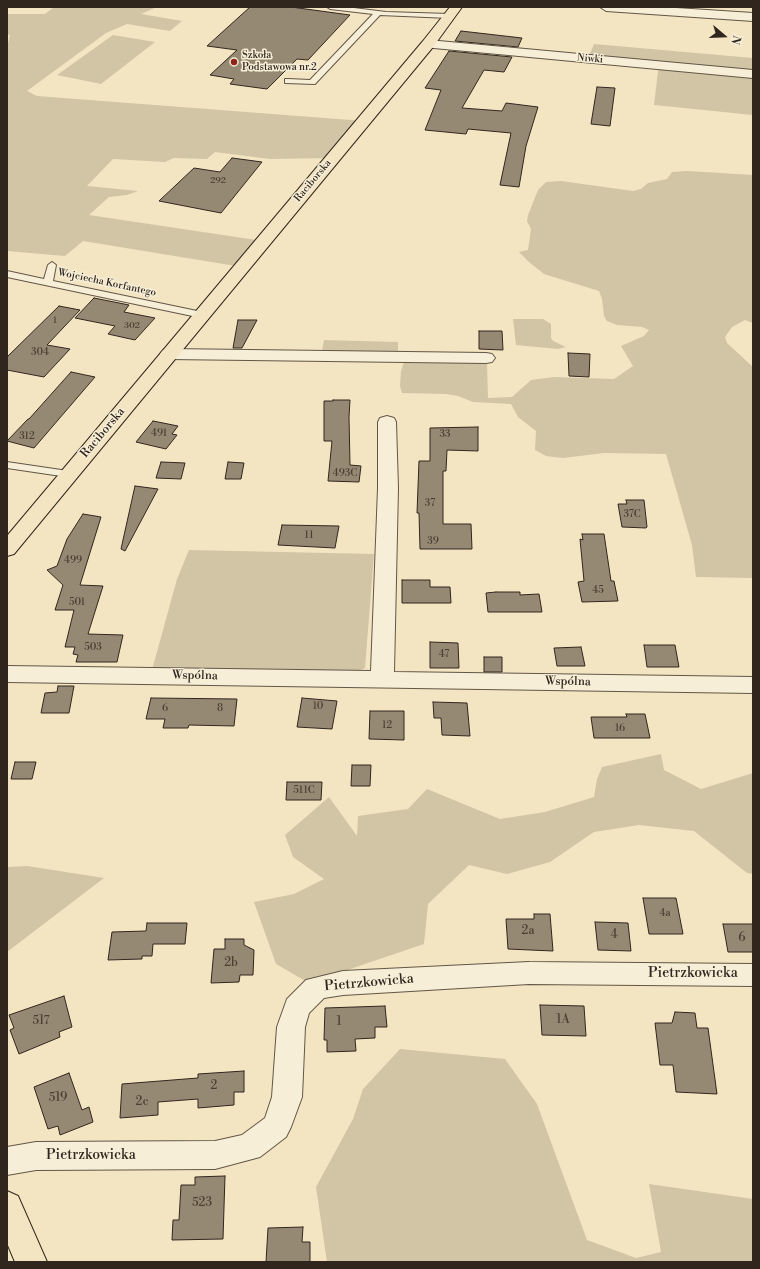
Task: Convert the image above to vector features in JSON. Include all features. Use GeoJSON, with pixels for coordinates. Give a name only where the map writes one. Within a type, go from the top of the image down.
{"type":"FeatureCollection","features":[{"type":"Feature","properties":{"kind":"main road","name":"Raciborska"},"geometry":{"type":"LineString","coordinates":[[7,549],[428,44],[453,12]]}},
{"type":"Feature","properties":{"kind":"main road"},"geometry":{"type":"LineString","coordinates":[[7,1206],[31,1262]]}},
{"type":"Feature","properties":{"kind":"street"},"geometry":{"type":"LineString","coordinates":[[606,7],[753,17]]}},
{"type":"Feature","properties":{"kind":"street","name":"Niwki"},"geometry":{"type":"LineString","coordinates":[[428,44],[753,74]]}},
{"type":"Feature","properties":{"kind":"street"},"geometry":{"type":"LineString","coordinates":[[169,354],[486,358]]}},
{"type":"Feature","properties":{"kind":"street"},"geometry":{"type":"LineString","coordinates":[[382,679],[388,488],[387,422]]}},
{"type":"Feature","properties":{"kind":"street","name":"Wspólna"},"geometry":{"type":"LineString","coordinates":[[7,674],[753,685]]}},
{"type":"Feature","properties":{"kind":"street","name":"Pietrzkowicka"},"geometry":{"type":"LineString","coordinates":[[7,1161],[36,1156],[215,1155],[249,1147],[276,1127],[287,1097],[291,1027],[297,1007],[316,988],[343,983],[529,973],[753,975]]}},
{"type":"Feature","properties":{"kind":"lane"},"geometry":{"type":"LineString","coordinates":[[330,7],[378,13],[453,12]]}},
{"type":"Feature","properties":{"kind":"lane"},"geometry":{"type":"LineString","coordinates":[[288,81],[312,82],[378,13]]}},
{"type":"Feature","properties":{"kind":"lane"},"geometry":{"type":"LineString","coordinates":[[48,282],[52,265]]}},
{"type":"Feature","properties":{"kind":"lane","name":"Wojciecha Korfantego"},"geometry":{"type":"LineString","coordinates":[[7,274],[202,315]]}},
{"type":"Feature","properties":{"kind":"lane"},"geometry":{"type":"LineString","coordinates":[[7,465],[68,474]]}},
{"type":"Feature","properties":{"kind":"shaded area"},"geometry":{"type":"Polygon","coordinates":[[[54,7],[157,7],[141,14],[182,21],[170,31],[127,24],[106,33],[27,91],[37,96],[364,121],[333,158],[270,159],[215,152],[207,159],[174,158],[165,162],[113,159],[87,186],[138,191],[127,195],[109,197],[89,215],[263,241],[242,267],[83,241],[65,256],[7,251],[7,48],[10,35],[7,34],[7,14],[45,14],[54,7]]]}},
{"type":"Feature","properties":{"kind":"shaded area"},"geometry":{"type":"Polygon","coordinates":[[[113,35],[155,42],[101,84],[57,75],[113,35]]]}},
{"type":"Feature","properties":{"kind":"shaded area"},"geometry":{"type":"Polygon","coordinates":[[[594,44],[753,58],[753,115],[654,105],[659,63],[589,56],[594,44]]]}},
{"type":"Feature","properties":{"kind":"shaded area"},"geometry":{"type":"Polygon","coordinates":[[[687,171],[753,175],[753,323],[745,320],[732,327],[725,337],[727,343],[753,367],[753,578],[696,577],[692,545],[666,454],[604,453],[563,458],[546,456],[535,450],[536,431],[518,417],[511,404],[473,402],[458,396],[446,394],[402,393],[400,386],[401,371],[404,362],[487,363],[488,398],[512,397],[531,380],[554,377],[614,379],[633,366],[621,346],[644,336],[649,330],[642,327],[617,325],[607,321],[604,316],[602,299],[599,291],[544,274],[529,262],[519,252],[528,250],[531,229],[527,221],[528,215],[538,190],[546,182],[561,181],[633,191],[641,189],[648,183],[667,179],[672,172],[687,171]]]}},
{"type":"Feature","properties":{"kind":"shaded area"},"geometry":{"type":"Polygon","coordinates":[[[513,319],[543,319],[551,324],[551,338],[553,341],[566,347],[558,349],[516,345],[513,319]]]}},
{"type":"Feature","properties":{"kind":"shaded area"},"geometry":{"type":"Polygon","coordinates":[[[324,340],[398,342],[398,353],[322,351],[324,340]]]}},
{"type":"Feature","properties":{"kind":"shaded area"},"geometry":{"type":"Polygon","coordinates":[[[189,550],[374,554],[365,668],[351,675],[152,670],[177,579],[189,550]]]}},
{"type":"Feature","properties":{"kind":"shaded area"},"geometry":{"type":"Polygon","coordinates":[[[661,754],[664,770],[701,789],[753,773],[753,874],[747,873],[694,831],[639,825],[594,832],[550,862],[507,874],[469,865],[428,904],[424,944],[309,983],[276,964],[254,902],[294,894],[324,879],[293,857],[285,835],[329,797],[357,836],[358,816],[408,809],[427,789],[500,819],[545,812],[594,797],[597,779],[602,767],[661,754]]]}},
{"type":"Feature","properties":{"kind":"shaded area"},"geometry":{"type":"Polygon","coordinates":[[[27,866],[104,878],[7,952],[7,867],[27,866]]]}},
{"type":"Feature","properties":{"kind":"shaded area"},"geometry":{"type":"Polygon","coordinates":[[[400,1049],[505,1059],[537,1104],[587,1240],[636,1258],[661,1252],[649,1184],[753,1199],[753,1262],[327,1262],[316,1187],[353,1119],[363,1089],[400,1049]]]}},
{"type":"Feature","properties":{"kind":"building","name":"Szkoła Podstawowa nr.2"},"geometry":{"type":"Polygon","coordinates":[[[250,7],[291,7],[350,15],[308,60],[297,59],[267,89],[230,84],[234,79],[210,75],[237,50],[207,46],[250,7]]]}},
{"type":"Feature","properties":{"kind":"building"},"geometry":{"type":"Polygon","coordinates":[[[461,31],[522,38],[518,47],[455,41],[461,31]]]}},
{"type":"Feature","properties":{"kind":"building"},"geometry":{"type":"Polygon","coordinates":[[[449,51],[512,57],[504,72],[484,70],[462,108],[502,111],[506,103],[538,107],[526,146],[519,187],[500,185],[511,133],[468,129],[466,134],[425,130],[441,90],[425,88],[449,51]]]}},
{"type":"Feature","properties":{"kind":"building"},"geometry":{"type":"Polygon","coordinates":[[[597,87],[615,88],[610,126],[591,124],[597,87]]]}},
{"type":"Feature","properties":{"kind":"building"},"geometry":{"type":"Polygon","coordinates":[[[232,158],[262,162],[221,213],[159,201],[194,168],[220,172],[232,158]]]}},
{"type":"Feature","properties":{"kind":"building"},"geometry":{"type":"Polygon","coordinates":[[[94,298],[129,305],[124,312],[155,318],[135,340],[108,334],[115,326],[75,318],[94,298]]]}},
{"type":"Feature","properties":{"kind":"building"},"geometry":{"type":"Polygon","coordinates":[[[59,306],[80,310],[47,345],[70,349],[44,377],[7,370],[7,357],[59,306]]]}},
{"type":"Feature","properties":{"kind":"building"},"geometry":{"type":"Polygon","coordinates":[[[238,320],[257,320],[242,348],[233,348],[238,320]]]}},
{"type":"Feature","properties":{"kind":"building"},"geometry":{"type":"Polygon","coordinates":[[[479,331],[502,331],[503,350],[479,349],[479,331]]]}},
{"type":"Feature","properties":{"kind":"building"},"geometry":{"type":"Polygon","coordinates":[[[568,353],[590,354],[589,377],[569,376],[568,353]]]}},
{"type":"Feature","properties":{"kind":"building"},"geometry":{"type":"Polygon","coordinates":[[[71,372],[95,377],[34,448],[7,441],[29,419],[71,372]]]}},
{"type":"Feature","properties":{"kind":"building"},"geometry":{"type":"Polygon","coordinates":[[[350,400],[350,465],[361,466],[359,482],[328,481],[332,441],[324,441],[324,401],[350,400]]]}},
{"type":"Feature","properties":{"kind":"building"},"geometry":{"type":"Polygon","coordinates":[[[153,421],[178,426],[172,434],[177,435],[166,449],[136,442],[153,421]]]}},
{"type":"Feature","properties":{"kind":"building"},"geometry":{"type":"Polygon","coordinates":[[[478,427],[478,451],[447,450],[446,471],[443,471],[443,524],[471,524],[472,549],[420,549],[419,513],[417,513],[419,461],[430,461],[430,428],[478,427]]]}},
{"type":"Feature","properties":{"kind":"building"},"geometry":{"type":"Polygon","coordinates":[[[161,462],[185,463],[181,479],[156,478],[161,462]]]}},
{"type":"Feature","properties":{"kind":"building"},"geometry":{"type":"Polygon","coordinates":[[[228,462],[244,463],[241,479],[225,479],[228,462]]]}},
{"type":"Feature","properties":{"kind":"building"},"geometry":{"type":"Polygon","coordinates":[[[135,486],[158,489],[125,551],[121,549],[135,486]]]}},
{"type":"Feature","properties":{"kind":"building"},"geometry":{"type":"Polygon","coordinates":[[[626,500],[644,500],[646,528],[622,527],[618,504],[627,504],[626,500]]]}},
{"type":"Feature","properties":{"kind":"building"},"geometry":{"type":"Polygon","coordinates":[[[83,514],[101,517],[80,585],[103,586],[88,634],[123,635],[117,662],[76,662],[78,655],[73,654],[75,647],[65,647],[74,610],[55,610],[63,585],[47,570],[57,566],[67,539],[83,514]]]}},
{"type":"Feature","properties":{"kind":"building"},"geometry":{"type":"Polygon","coordinates":[[[282,525],[339,526],[335,548],[278,545],[282,525]]]}},
{"type":"Feature","properties":{"kind":"building"},"geometry":{"type":"Polygon","coordinates":[[[582,534],[604,534],[611,581],[614,581],[618,601],[582,602],[578,582],[584,581],[580,539],[583,540],[582,534]]]}},
{"type":"Feature","properties":{"kind":"building"},"geometry":{"type":"Polygon","coordinates":[[[402,580],[430,580],[430,587],[450,587],[451,603],[402,603],[402,580]]]}},
{"type":"Feature","properties":{"kind":"building"},"geometry":{"type":"Polygon","coordinates":[[[520,592],[520,595],[539,594],[542,612],[488,612],[486,593],[520,592]]]}},
{"type":"Feature","properties":{"kind":"building"},"geometry":{"type":"Polygon","coordinates":[[[430,642],[458,643],[459,668],[430,668],[430,642]]]}},
{"type":"Feature","properties":{"kind":"building"},"geometry":{"type":"Polygon","coordinates":[[[644,645],[675,645],[679,667],[647,667],[644,645]]]}},
{"type":"Feature","properties":{"kind":"building"},"geometry":{"type":"Polygon","coordinates":[[[581,647],[585,666],[557,666],[554,648],[581,647]]]}},
{"type":"Feature","properties":{"kind":"building"},"geometry":{"type":"Polygon","coordinates":[[[484,657],[502,657],[502,672],[484,672],[484,657]]]}},
{"type":"Feature","properties":{"kind":"building"},"geometry":{"type":"Polygon","coordinates":[[[58,686],[74,686],[69,713],[41,713],[45,693],[57,692],[58,686]]]}},
{"type":"Feature","properties":{"kind":"building"},"geometry":{"type":"Polygon","coordinates":[[[151,698],[237,699],[234,726],[189,725],[188,728],[163,728],[165,719],[146,719],[151,698]]]}},
{"type":"Feature","properties":{"kind":"building"},"geometry":{"type":"Polygon","coordinates":[[[302,698],[337,701],[332,729],[297,727],[302,698]]]}},
{"type":"Feature","properties":{"kind":"building"},"geometry":{"type":"Polygon","coordinates":[[[433,702],[467,703],[470,736],[442,735],[441,718],[434,718],[433,702]]]}},
{"type":"Feature","properties":{"kind":"building"},"geometry":{"type":"Polygon","coordinates":[[[370,711],[404,711],[404,740],[369,739],[370,711]]]}},
{"type":"Feature","properties":{"kind":"building"},"geometry":{"type":"Polygon","coordinates":[[[626,714],[645,714],[650,738],[594,738],[591,717],[627,717],[626,714]]]}},
{"type":"Feature","properties":{"kind":"building"},"geometry":{"type":"Polygon","coordinates":[[[15,762],[36,762],[32,779],[11,779],[15,762]]]}},
{"type":"Feature","properties":{"kind":"building"},"geometry":{"type":"Polygon","coordinates":[[[352,765],[371,765],[370,786],[351,786],[352,765]]]}},
{"type":"Feature","properties":{"kind":"building"},"geometry":{"type":"Polygon","coordinates":[[[287,782],[322,782],[321,800],[286,800],[287,782]]]}},
{"type":"Feature","properties":{"kind":"building"},"geometry":{"type":"Polygon","coordinates":[[[643,898],[676,898],[683,934],[649,934],[643,898]]]}},
{"type":"Feature","properties":{"kind":"building"},"geometry":{"type":"Polygon","coordinates":[[[534,914],[550,914],[553,951],[508,949],[506,919],[534,919],[534,914]]]}},
{"type":"Feature","properties":{"kind":"building"},"geometry":{"type":"Polygon","coordinates":[[[595,922],[628,923],[631,951],[598,950],[595,922]]]}},
{"type":"Feature","properties":{"kind":"building"},"geometry":{"type":"Polygon","coordinates":[[[147,923],[187,923],[185,944],[153,944],[152,956],[142,956],[142,959],[108,960],[112,932],[146,931],[147,923]]]}},
{"type":"Feature","properties":{"kind":"building"},"geometry":{"type":"Polygon","coordinates":[[[723,924],[753,924],[753,952],[728,952],[723,924]]]}},
{"type":"Feature","properties":{"kind":"building"},"geometry":{"type":"Polygon","coordinates":[[[225,939],[244,939],[244,945],[254,950],[253,975],[240,975],[239,982],[211,983],[214,949],[225,949],[225,939]]]}},
{"type":"Feature","properties":{"kind":"building"},"geometry":{"type":"Polygon","coordinates":[[[64,996],[72,1027],[59,1032],[60,1037],[19,1054],[10,1030],[14,1028],[9,1015],[64,996]]]}},
{"type":"Feature","properties":{"kind":"building"},"geometry":{"type":"Polygon","coordinates":[[[540,1005],[584,1006],[586,1036],[542,1035],[540,1005]]]}},
{"type":"Feature","properties":{"kind":"building"},"geometry":{"type":"Polygon","coordinates":[[[385,1006],[387,1027],[375,1027],[375,1038],[355,1039],[356,1051],[327,1052],[327,1040],[324,1040],[325,1008],[385,1006]]]}},
{"type":"Feature","properties":{"kind":"building"},"geometry":{"type":"Polygon","coordinates":[[[675,1012],[695,1013],[697,1028],[708,1028],[717,1094],[676,1092],[673,1065],[660,1065],[655,1023],[672,1023],[675,1012]]]}},
{"type":"Feature","properties":{"kind":"building"},"geometry":{"type":"Polygon","coordinates":[[[244,1071],[244,1092],[234,1092],[234,1105],[198,1108],[198,1099],[158,1102],[158,1115],[120,1118],[122,1084],[198,1078],[198,1074],[244,1071]]]}},
{"type":"Feature","properties":{"kind":"building"},"geometry":{"type":"Polygon","coordinates":[[[69,1073],[82,1110],[89,1107],[93,1122],[60,1135],[58,1126],[48,1129],[34,1087],[69,1073]]]}},
{"type":"Feature","properties":{"kind":"building"},"geometry":{"type":"Polygon","coordinates":[[[225,1176],[223,1239],[172,1240],[173,1220],[179,1220],[181,1185],[195,1185],[195,1177],[225,1176]]]}},
{"type":"Feature","properties":{"kind":"building"},"geometry":{"type":"Polygon","coordinates":[[[303,1227],[302,1242],[310,1242],[310,1262],[266,1262],[268,1228],[303,1227]]]}},
{"type":"Feature","properties":{"kind":"place","name":"Szkoła Podstawowa nr.2"},"geometry":{"type":"Point","coordinates":[234,62]}}]}
